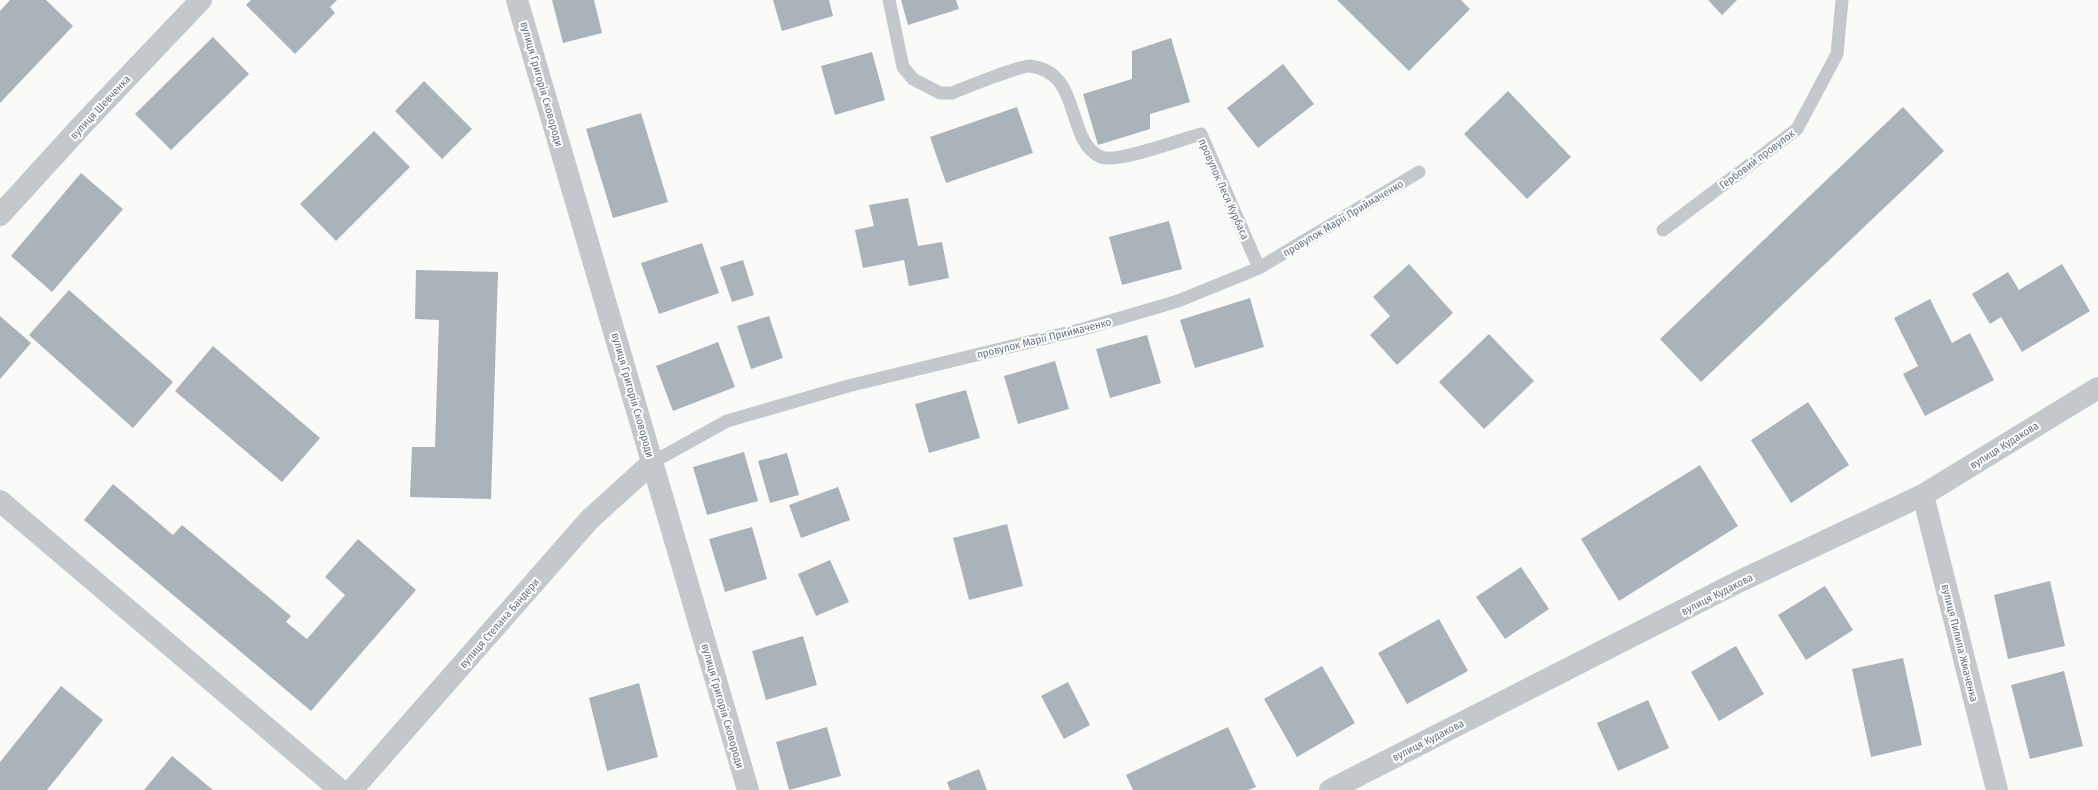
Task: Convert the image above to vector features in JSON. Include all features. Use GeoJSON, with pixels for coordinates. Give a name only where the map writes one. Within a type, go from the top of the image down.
{"type":"FeatureCollection","features":[{"type":"Feature","properties":{"kind":"street","name":"вулиця Шевченка"},"geometry":{"type":"LineString","coordinates":[[0,215],[84,123],[201,0]]}},
{"type":"Feature","properties":{"kind":"street","name":"вулиця Григорія Сковороди"},"geometry":{"type":"LineString","coordinates":[[517,0],[748,790]]}},
{"type":"Feature","properties":{"kind":"street","name":"вулиця Кудакова"},"geometry":{"type":"LineString","coordinates":[[1330,790],[1738,582],[1923,495],[2098,388]]}},
{"type":"Feature","properties":{"kind":"street","name":"вулиця Степана Бандери"},"geometry":{"type":"LineString","coordinates":[[352,790],[590,519],[652,462]]}},
{"type":"Feature","properties":{"kind":"street","name":"вулиця Пилипа Жмаченка"},"geometry":{"type":"LineString","coordinates":[[1923,495],[1997,790]]}},
{"type":"Feature","properties":{"kind":"street"},"geometry":{"type":"LineString","coordinates":[[0,502],[340,790]]}},
{"type":"Feature","properties":{"kind":"lane","name":"провулок Леся Курбаса"},"geometry":{"type":"LineString","coordinates":[[889,0],[903,67],[913,79],[940,94],[952,93],[1029,66],[1050,73],[1063,86],[1085,144],[1101,157],[1121,158],[1201,134],[1259,268]]}},
{"type":"Feature","properties":{"kind":"lane","name":"Гербовий провулок"},"geometry":{"type":"LineString","coordinates":[[1663,230],[1797,129],[1837,54],[1842,0]]}},
{"type":"Feature","properties":{"kind":"lane","name":"провулок Марії Приймаченко"},"geometry":{"type":"LineString","coordinates":[[652,462],[727,421],[848,386],[1083,329],[1178,301],[1259,268],[1419,172]]}},
{"type":"Feature","properties":{"kind":"building"},"geometry":{"type":"Polygon","coordinates":[[[10,0],[46,0],[73,26],[0,103],[0,11],[10,0]]]}},
{"type":"Feature","properties":{"kind":"building"},"geometry":{"type":"Polygon","coordinates":[[[251,0],[337,0],[330,7],[335,13],[295,54],[246,5],[251,0]]]}},
{"type":"Feature","properties":{"kind":"building"},"geometry":{"type":"Polygon","coordinates":[[[552,0],[594,0],[602,33],[563,43],[552,0]]]}},
{"type":"Feature","properties":{"kind":"building"},"geometry":{"type":"Polygon","coordinates":[[[773,0],[829,0],[833,16],[782,31],[773,0]]]}},
{"type":"Feature","properties":{"kind":"building"},"geometry":{"type":"Polygon","coordinates":[[[901,0],[956,0],[959,9],[908,25],[901,0]]]}},
{"type":"Feature","properties":{"kind":"building"},"geometry":{"type":"Polygon","coordinates":[[[1337,0],[1461,0],[1470,9],[1409,71],[1337,0]]]}},
{"type":"Feature","properties":{"kind":"building"},"geometry":{"type":"Polygon","coordinates":[[[1708,0],[1737,0],[1722,15],[1708,0]]]}},
{"type":"Feature","properties":{"kind":"building"},"geometry":{"type":"Polygon","coordinates":[[[213,37],[249,74],[171,150],[135,114],[213,37]]]}},
{"type":"Feature","properties":{"kind":"building"},"geometry":{"type":"Polygon","coordinates":[[[1171,38],[1190,102],[1150,114],[1150,129],[1098,145],[1083,94],[1132,79],[1132,51],[1171,38]]]}},
{"type":"Feature","properties":{"kind":"building"},"geometry":{"type":"Polygon","coordinates":[[[872,52],[885,100],[835,115],[821,66],[872,52]]]}},
{"type":"Feature","properties":{"kind":"building"},"geometry":{"type":"Polygon","coordinates":[[[1283,64],[1314,104],[1258,148],[1227,108],[1283,64]]]}},
{"type":"Feature","properties":{"kind":"building"},"geometry":{"type":"Polygon","coordinates":[[[424,81],[472,129],[442,159],[395,111],[424,81]]]}},
{"type":"Feature","properties":{"kind":"building"},"geometry":{"type":"Polygon","coordinates":[[[1508,91],[1571,157],[1527,199],[1464,134],[1508,91]]]}},
{"type":"Feature","properties":{"kind":"building"},"geometry":{"type":"Polygon","coordinates":[[[1017,107],[1033,153],[946,183],[930,137],[1017,107]]]}},
{"type":"Feature","properties":{"kind":"building"},"geometry":{"type":"Polygon","coordinates":[[[1903,107],[1944,151],[1701,382],[1660,339],[1903,107]]]}},
{"type":"Feature","properties":{"kind":"building"},"geometry":{"type":"Polygon","coordinates":[[[641,113],[668,202],[613,218],[586,129],[641,113]]]}},
{"type":"Feature","properties":{"kind":"building"},"geometry":{"type":"Polygon","coordinates":[[[374,131],[410,167],[336,241],[300,204],[374,131]]]}},
{"type":"Feature","properties":{"kind":"building"},"geometry":{"type":"Polygon","coordinates":[[[81,173],[123,209],[52,292],[11,256],[81,173]]]}},
{"type":"Feature","properties":{"kind":"building"},"geometry":{"type":"Polygon","coordinates":[[[908,198],[918,246],[942,242],[949,278],[909,286],[904,260],[863,268],[855,230],[874,226],[869,205],[908,198]]]}},
{"type":"Feature","properties":{"kind":"building"},"geometry":{"type":"Polygon","coordinates":[[[1169,221],[1182,269],[1122,285],[1109,237],[1169,221]]]}},
{"type":"Feature","properties":{"kind":"building"},"geometry":{"type":"Polygon","coordinates":[[[702,243],[719,293],[659,314],[641,263],[702,243]]]}},
{"type":"Feature","properties":{"kind":"building"},"geometry":{"type":"Polygon","coordinates":[[[743,260],[754,295],[732,302],[720,267],[743,260]]]}},
{"type":"Feature","properties":{"kind":"building"},"geometry":{"type":"Polygon","coordinates":[[[1409,264],[1453,313],[1397,365],[1370,335],[1390,316],[1373,297],[1409,264]]]}},
{"type":"Feature","properties":{"kind":"building"},"geometry":{"type":"Polygon","coordinates":[[[2062,264],[2090,311],[2022,352],[2001,317],[1990,324],[1972,294],[2008,272],[2019,290],[2062,264]]]}},
{"type":"Feature","properties":{"kind":"building"},"geometry":{"type":"Polygon","coordinates":[[[416,270],[498,272],[491,499],[410,497],[412,447],[435,447],[439,320],[415,319],[416,270]]]}},
{"type":"Feature","properties":{"kind":"building"},"geometry":{"type":"Polygon","coordinates":[[[69,290],[173,382],[133,428],[29,335],[69,290]]]}},
{"type":"Feature","properties":{"kind":"building"},"geometry":{"type":"Polygon","coordinates":[[[1250,298],[1264,347],[1195,368],[1180,320],[1250,298]]]}},
{"type":"Feature","properties":{"kind":"building"},"geometry":{"type":"Polygon","coordinates":[[[1930,299],[1952,343],[1970,333],[1994,380],[1925,416],[1903,374],[1918,366],[1894,318],[1930,299]]]}},
{"type":"Feature","properties":{"kind":"building"},"geometry":{"type":"Polygon","coordinates":[[[0,316],[31,343],[0,379],[0,316]]]}},
{"type":"Feature","properties":{"kind":"building"},"geometry":{"type":"Polygon","coordinates":[[[769,316],[783,358],[751,369],[737,326],[769,316]]]}},
{"type":"Feature","properties":{"kind":"building"},"geometry":{"type":"Polygon","coordinates":[[[1489,334],[1534,381],[1484,429],[1439,382],[1489,334]]]}},
{"type":"Feature","properties":{"kind":"building"},"geometry":{"type":"Polygon","coordinates":[[[1147,335],[1161,383],[1110,398],[1096,349],[1147,335]]]}},
{"type":"Feature","properties":{"kind":"building"},"geometry":{"type":"Polygon","coordinates":[[[718,342],[735,387],[673,411],[656,366],[718,342]]]}},
{"type":"Feature","properties":{"kind":"building"},"geometry":{"type":"Polygon","coordinates":[[[213,346],[320,438],[282,482],[175,391],[213,346]]]}},
{"type":"Feature","properties":{"kind":"building"},"geometry":{"type":"Polygon","coordinates":[[[1055,361],[1069,409],[1018,424],[1004,376],[1055,361]]]}},
{"type":"Feature","properties":{"kind":"building"},"geometry":{"type":"Polygon","coordinates":[[[966,390],[980,438],[929,453],[915,404],[966,390]]]}},
{"type":"Feature","properties":{"kind":"building"},"geometry":{"type":"Polygon","coordinates":[[[1808,402],[1849,465],[1791,503],[1751,440],[1808,402]]]}},
{"type":"Feature","properties":{"kind":"building"},"geometry":{"type":"Polygon","coordinates":[[[744,452],[758,501],[707,515],[693,467],[744,452]]]}},
{"type":"Feature","properties":{"kind":"building"},"geometry":{"type":"Polygon","coordinates":[[[787,453],[799,495],[770,503],[758,461],[787,453]]]}},
{"type":"Feature","properties":{"kind":"building"},"geometry":{"type":"Polygon","coordinates":[[[1700,465],[1738,526],[1619,601],[1581,539],[1700,465]]]}},
{"type":"Feature","properties":{"kind":"building"},"geometry":{"type":"Polygon","coordinates":[[[113,484],[173,535],[182,525],[291,616],[286,622],[307,639],[345,595],[325,577],[358,539],[416,590],[311,711],[84,520],[113,484]]]}},
{"type":"Feature","properties":{"kind":"building"},"geometry":{"type":"Polygon","coordinates":[[[838,487],[850,520],[801,538],[789,505],[838,487]]]}},
{"type":"Feature","properties":{"kind":"building"},"geometry":{"type":"Polygon","coordinates":[[[1007,524],[1023,586],[969,600],[953,538],[1007,524]]]}},
{"type":"Feature","properties":{"kind":"building"},"geometry":{"type":"Polygon","coordinates":[[[752,527],[767,579],[725,592],[709,539],[752,527]]]}},
{"type":"Feature","properties":{"kind":"building"},"geometry":{"type":"Polygon","coordinates":[[[830,560],[849,602],[816,616],[798,574],[830,560]]]}},
{"type":"Feature","properties":{"kind":"building"},"geometry":{"type":"Polygon","coordinates":[[[1521,567],[1549,609],[1505,639],[1476,597],[1521,567]]]}},
{"type":"Feature","properties":{"kind":"building"},"geometry":{"type":"Polygon","coordinates":[[[2050,581],[2065,646],[2008,659],[1994,595],[2050,581]]]}},
{"type":"Feature","properties":{"kind":"building"},"geometry":{"type":"Polygon","coordinates":[[[1825,586],[1853,630],[1806,660],[1778,615],[1825,586]]]}},
{"type":"Feature","properties":{"kind":"building"},"geometry":{"type":"Polygon","coordinates":[[[1439,619],[1468,671],[1407,704],[1378,653],[1439,619]]]}},
{"type":"Feature","properties":{"kind":"building"},"geometry":{"type":"Polygon","coordinates":[[[803,636],[817,685],[766,700],[752,651],[803,636]]]}},
{"type":"Feature","properties":{"kind":"building"},"geometry":{"type":"Polygon","coordinates":[[[1736,646],[1764,694],[1719,721],[1691,672],[1736,646]]]}},
{"type":"Feature","properties":{"kind":"building"},"geometry":{"type":"Polygon","coordinates":[[[1903,658],[1922,745],[1871,757],[1852,669],[1903,658]]]}},
{"type":"Feature","properties":{"kind":"building"},"geometry":{"type":"Polygon","coordinates":[[[1322,666],[1355,723],[1297,757],[1264,699],[1322,666]]]}},
{"type":"Feature","properties":{"kind":"building"},"geometry":{"type":"Polygon","coordinates":[[[2064,671],[2083,746],[2030,759],[2011,685],[2064,671]]]}},
{"type":"Feature","properties":{"kind":"building"},"geometry":{"type":"Polygon","coordinates":[[[1068,682],[1090,725],[1064,739],[1041,696],[1068,682]]]}},
{"type":"Feature","properties":{"kind":"building"},"geometry":{"type":"Polygon","coordinates":[[[639,683],[658,757],[607,771],[589,698],[639,683]]]}},
{"type":"Feature","properties":{"kind":"building"},"geometry":{"type":"Polygon","coordinates":[[[61,686],[103,720],[47,790],[0,790],[0,762],[61,686]]]}},
{"type":"Feature","properties":{"kind":"building"},"geometry":{"type":"Polygon","coordinates":[[[1648,700],[1669,748],[1618,771],[1597,723],[1648,700]]]}},
{"type":"Feature","properties":{"kind":"building"},"geometry":{"type":"Polygon","coordinates":[[[827,727],[841,776],[789,790],[776,742],[827,727]]]}},
{"type":"Feature","properties":{"kind":"building"},"geometry":{"type":"Polygon","coordinates":[[[1228,727],[1256,787],[1248,790],[1133,790],[1126,775],[1228,727]]]}},
{"type":"Feature","properties":{"kind":"building"},"geometry":{"type":"Polygon","coordinates":[[[172,756],[213,790],[144,790],[172,756]]]}},
{"type":"Feature","properties":{"kind":"building"},"geometry":{"type":"Polygon","coordinates":[[[979,769],[987,790],[950,790],[947,782],[979,769]]]}}]}
